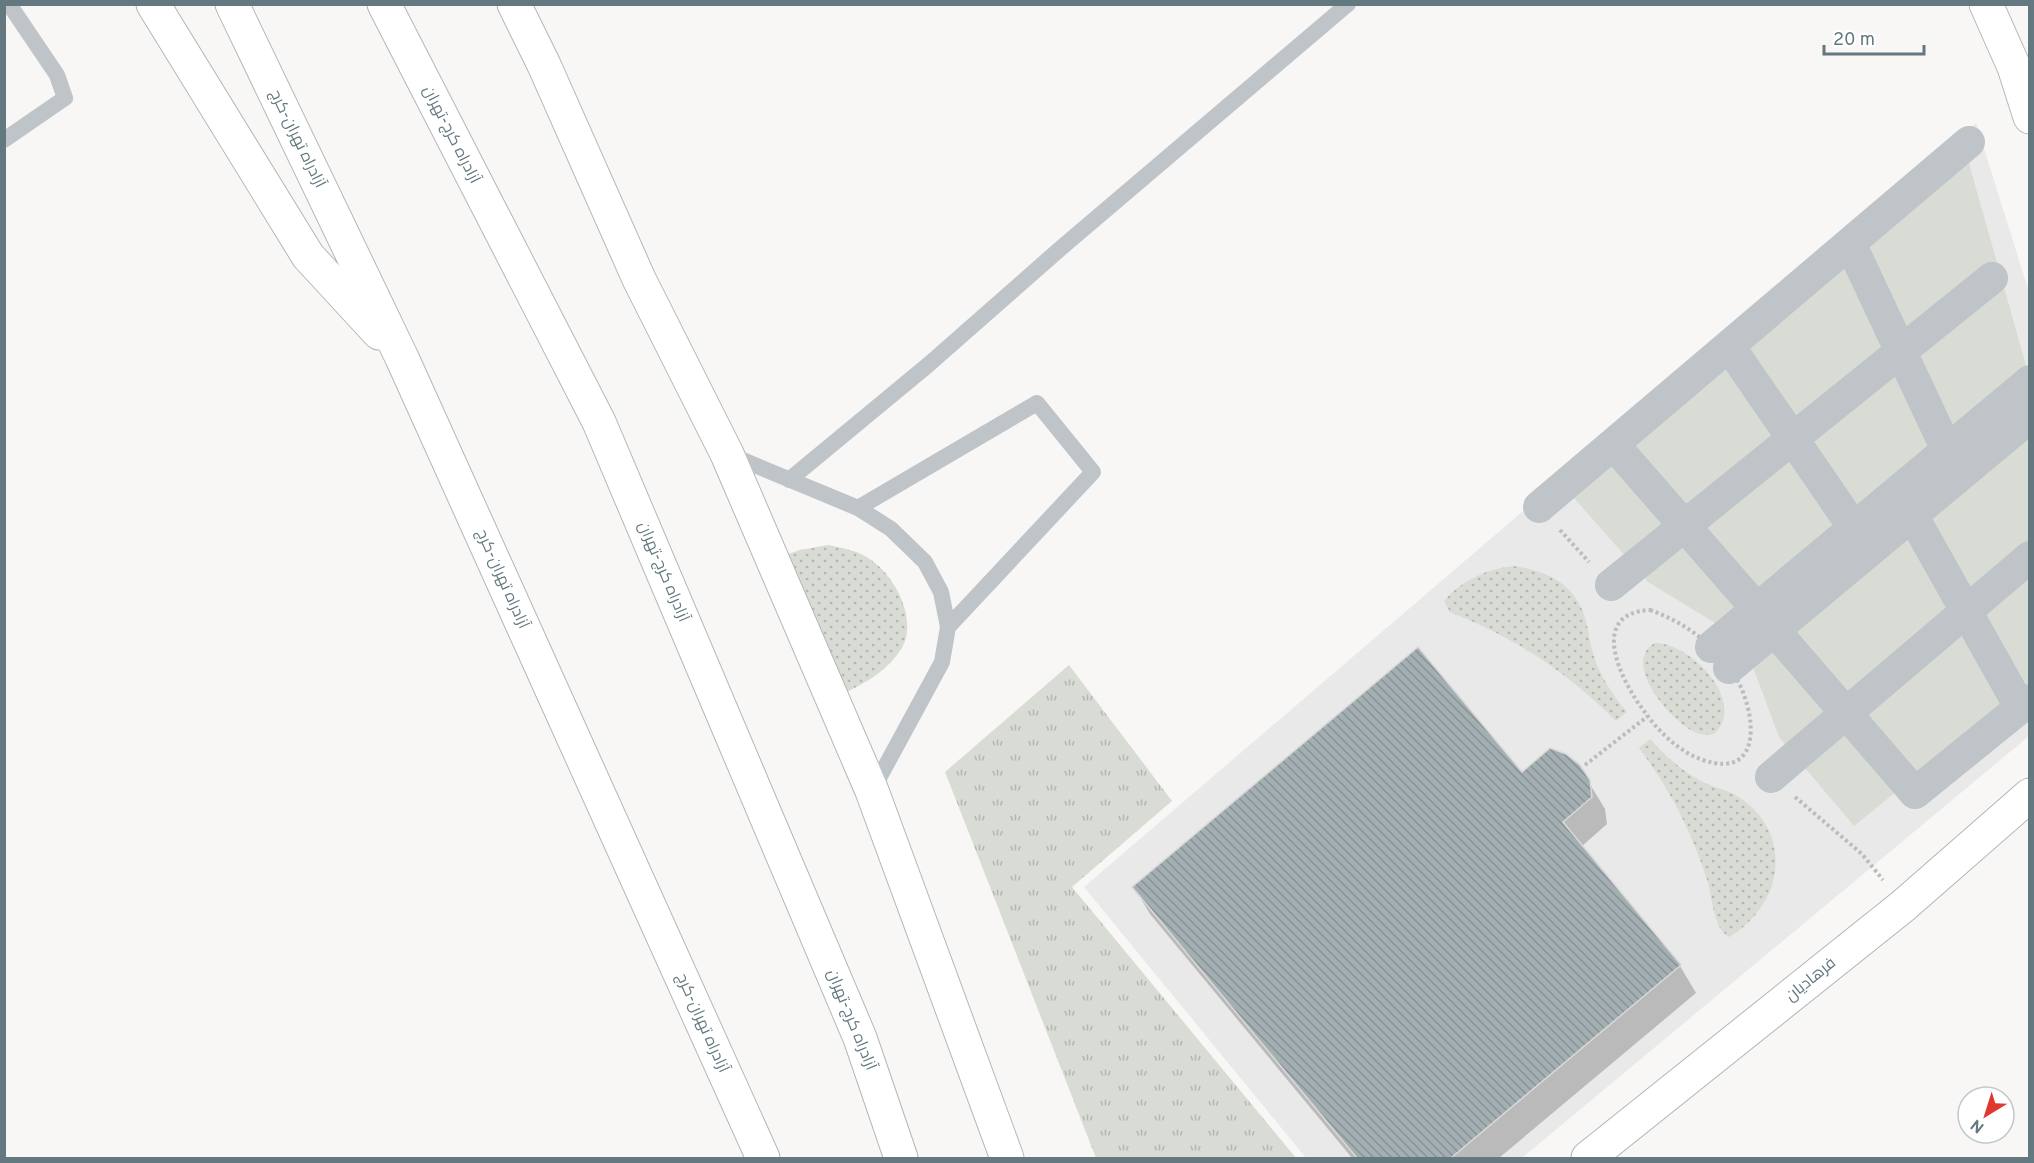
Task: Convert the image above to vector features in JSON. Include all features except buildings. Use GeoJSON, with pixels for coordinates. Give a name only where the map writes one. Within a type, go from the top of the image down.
{"type":"FeatureCollection","features":[{"type":"Feature","properties":{"kind":"main road"},"geometry":{"type":"LineString","coordinates":[[153,4],[308,256],[402,358]]}},
{"type":"Feature","properties":{"kind":"main road","name":"آزادراه تهران-کرج"},"geometry":{"type":"LineString","coordinates":[[232,4],[402,358],[763,1158]]}},
{"type":"Feature","properties":{"kind":"main road","name":"آزادراه کرج-تهران"},"geometry":{"type":"LineString","coordinates":[[384,4],[599,422],[860,1038],[902,1158]]}},
{"type":"Feature","properties":{"kind":"main road"},"geometry":{"type":"LineString","coordinates":[[514,4],[544,65],[639,279],[727,454],[872,791],[1007,1158]]}},
{"type":"Feature","properties":{"kind":"main road"},"geometry":{"type":"LineString","coordinates":[[1986,4],[2014,68],[2030,117]]}},
{"type":"Feature","properties":{"kind":"main road","name":"فرهادیان"},"geometry":{"type":"LineString","coordinates":[[1588,1158],[1903,906],[2030,795]]}},
{"type":"Feature","properties":{"kind":"street"},"geometry":{"type":"LineString","coordinates":[[1539,507],[1970,142]]}},
{"type":"Feature","properties":{"kind":"street"},"geometry":{"type":"LineString","coordinates":[[1850,243],[1947,450]]}},
{"type":"Feature","properties":{"kind":"street"},"geometry":{"type":"LineString","coordinates":[[1611,585],[1992,278]]}},
{"type":"Feature","properties":{"kind":"street"},"geometry":{"type":"LineString","coordinates":[[1729,346],[1854,528]]}},
{"type":"Feature","properties":{"kind":"street"},"geometry":{"type":"LineString","coordinates":[[1766,619],[1854,528],[2030,381]]}},
{"type":"Feature","properties":{"kind":"street"},"geometry":{"type":"LineString","coordinates":[[1720,658],[1766,619],[1912,515],[2030,417]]}},
{"type":"Feature","properties":{"kind":"street"},"geometry":{"type":"LineString","coordinates":[[1613,444],[1915,793],[2025,703],[1966,611],[1912,515]]}},
{"type":"Feature","properties":{"kind":"street"},"geometry":{"type":"LineString","coordinates":[[1771,777],[2030,556]]}},
{"type":"Feature","properties":{"kind":"lane"},"geometry":{"type":"LineString","coordinates":[[4,140],[65,98],[57,75],[9,4]]}},
{"type":"Feature","properties":{"kind":"lane"},"geometry":{"type":"LineString","coordinates":[[789,480],[928,365],[1061,248],[1348,4]]}},
{"type":"Feature","properties":{"kind":"lane"},"geometry":{"type":"LineString","coordinates":[[858,508],[1037,403],[1093,472],[948,627]]}},
{"type":"Feature","properties":{"kind":"lane"},"geometry":{"type":"LineString","coordinates":[[727,454],[858,508],[891,529],[925,562],[941,592],[948,627],[942,662],[872,791]]}},
{"type":"Feature","properties":{"kind":"path"},"geometry":{"type":"LineString","coordinates":[[1539,507],[1611,585]]}},
{"type":"Feature","properties":{"kind":"path"},"geometry":{"type":"LineString","coordinates":[[1650,610],[1666,616],[1693,632],[1720,658],[1744,694],[1751,726],[1751,741],[1744,754],[1733,764],[1718,764],[1684,751],[1648,716],[1620,670],[1614,650],[1614,630],[1623,617],[1635,611],[1650,610]]}},
{"type":"Feature","properties":{"kind":"path"},"geometry":{"type":"LineString","coordinates":[[1585,765],[1648,716]]}},
{"type":"Feature","properties":{"kind":"path"},"geometry":{"type":"LineString","coordinates":[[1771,777],[1862,854],[1903,906]]}},
{"type":"Feature","properties":{"kind":"shaded area"},"geometry":{"type":"Polygon","coordinates":[[[1976,123],[2029,292],[2029,736],[1522,1158],[1306,1158],[1084,887],[1976,123]]]}},
{"type":"Feature","properties":{"kind":"green space"},"geometry":{"type":"Polygon","coordinates":[[[1966,153],[2029,376],[2029,684],[1854,826],[1779,737],[1743,640],[1648,582],[1567,490],[1966,153]]]}},
{"type":"Feature","properties":{"kind":"green space"},"geometry":{"type":"Polygon","coordinates":[[[828,545],[859,553],[878,565],[895,587],[906,613],[905,639],[900,651],[876,675],[845,693],[780,557],[800,550],[828,545]]]}},
{"type":"Feature","properties":{"kind":"green space"},"geometry":{"type":"Polygon","coordinates":[[[1514,566],[1549,576],[1568,589],[1576,598],[1586,621],[1600,672],[1612,693],[1627,712],[1616,721],[1559,671],[1496,633],[1450,612],[1444,601],[1467,581],[1494,570],[1514,566]]]}},
{"type":"Feature","properties":{"kind":"green space"},"geometry":{"type":"Polygon","coordinates":[[[1655,643],[1684,653],[1698,663],[1711,677],[1720,691],[1724,706],[1723,721],[1714,734],[1700,734],[1685,726],[1674,717],[1653,691],[1643,664],[1646,652],[1655,643]]]}},
{"type":"Feature","properties":{"kind":"green space"},"geometry":{"type":"Polygon","coordinates":[[[1069,665],[1172,801],[1072,887],[1296,1158],[1096,1158],[945,772],[1069,665]]]}},
{"type":"Feature","properties":{"kind":"green space"},"geometry":{"type":"Polygon","coordinates":[[[1650,739],[1673,762],[1692,776],[1748,803],[1770,832],[1775,868],[1767,897],[1744,927],[1729,937],[1720,927],[1714,913],[1708,883],[1688,830],[1670,796],[1639,748],[1650,739]]]}}]}
